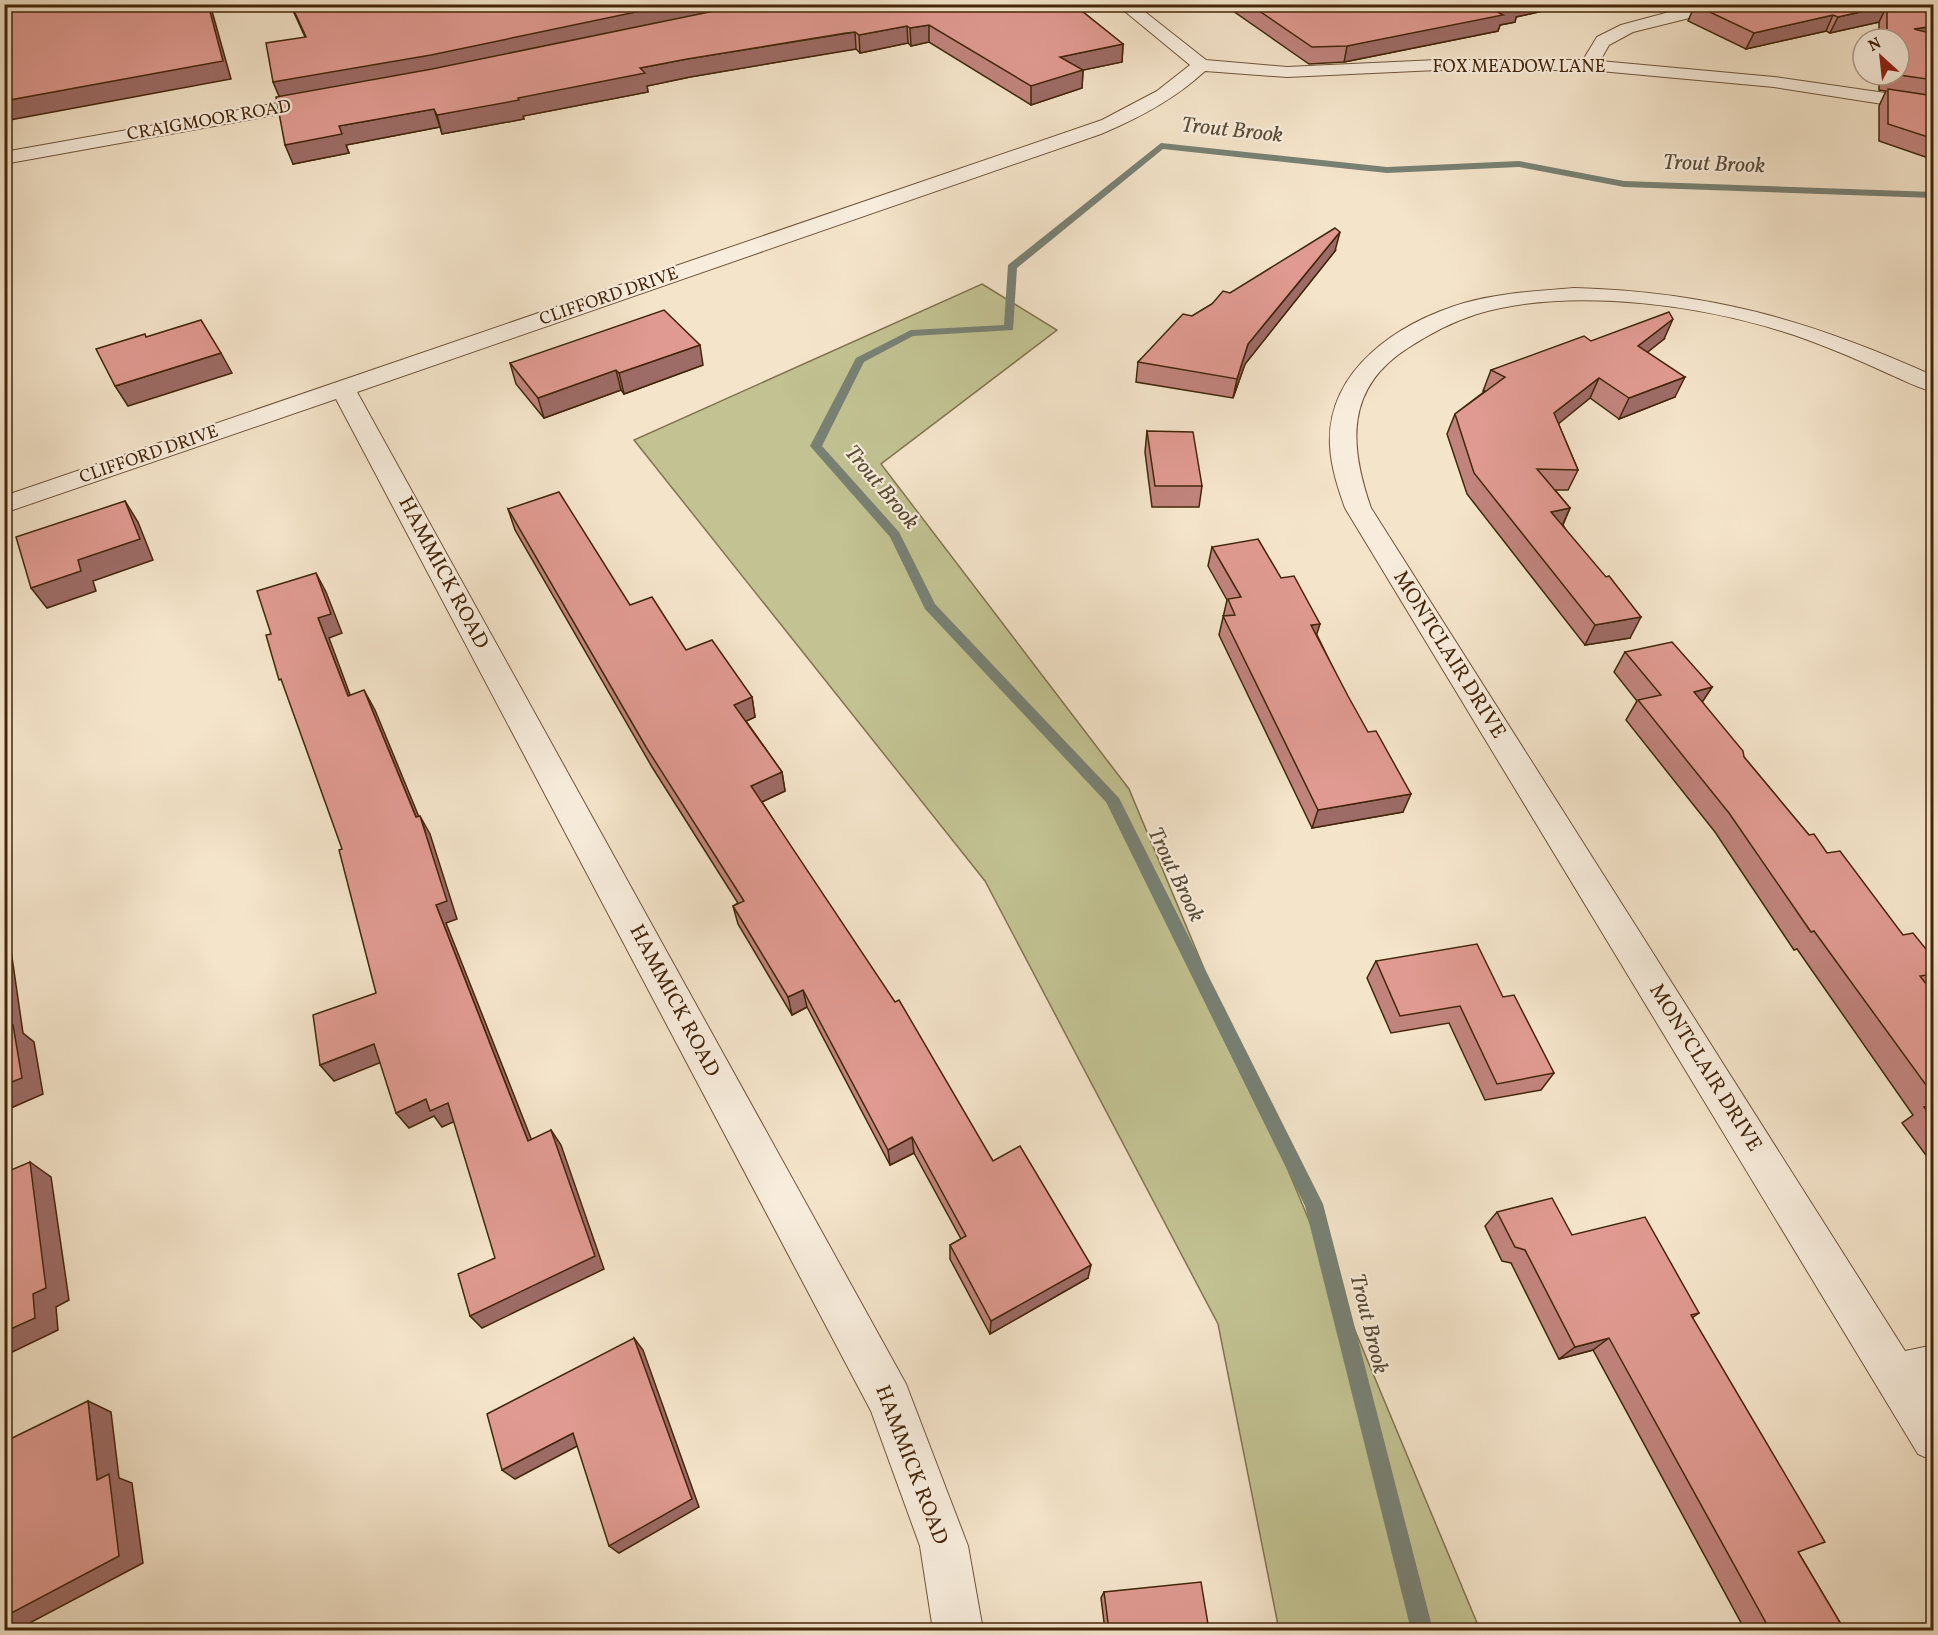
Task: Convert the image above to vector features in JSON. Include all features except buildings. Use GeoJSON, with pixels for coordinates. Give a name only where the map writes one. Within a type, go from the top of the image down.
{"type":"FeatureCollection","features":[{"type":"Feature","properties":{"kind":"street"},"geometry":{"type":"LineString","coordinates":[[1124,4],[1201,65]]}},
{"type":"Feature","properties":{"kind":"street"},"geometry":{"type":"LineString","coordinates":[[1589,65],[1603,41],[1627,29],[1658,19],[1724,4]]}},
{"type":"Feature","properties":{"kind":"street","name":"FOX MEADOW LANE"},"geometry":{"type":"LineString","coordinates":[[1201,65],[1287,72],[1437,65],[1589,65],[1774,82],[1934,106]]}},
{"type":"Feature","properties":{"kind":"street","name":"CLIFFORD DRIVE"},"geometry":{"type":"LineString","coordinates":[[4,505],[1094,130],[1150,103],[1188,78],[1201,65]]}},
{"type":"Feature","properties":{"kind":"street","name":"CRAIGMOOR ROAD"},"geometry":{"type":"LineString","coordinates":[[4,158],[344,97]]}},
{"type":"Feature","properties":{"kind":"street","name":"MONTCLAIR DRIVE"},"geometry":{"type":"LineString","coordinates":[[1934,385],[1832,341],[1739,313],[1646,298],[1579,295],[1540,297],[1496,303],[1468,311],[1440,321],[1396,344],[1361,377],[1351,395],[1344,419],[1342,442],[1348,483],[1358,508],[1914,1371],[1934,1438]]}},
{"type":"Feature","properties":{"kind":"street","name":"HAMMICK ROAD"},"geometry":{"type":"LineString","coordinates":[[343,389],[890,1400],[944,1546],[958,1630]]}},
{"type":"Feature","properties":{"kind":"green space"},"geometry":{"type":"Polygon","coordinates":[[[982,284],[1057,330],[881,464],[1129,789],[1480,1630],[1279,1630],[1218,1324],[985,881],[634,440],[982,284]]]}},
{"type":"Feature","properties":{"kind":"waterway","name":"Trout Brook"},"geometry":{"type":"LineString","coordinates":[[1422,1630],[1314,1204],[1112,798],[930,606],[895,535],[816,446],[860,360],[911,333],[1009,328],[1012,267],[1161,146],[1387,170],[1519,164],[1624,184],[1934,195]]}}]}
